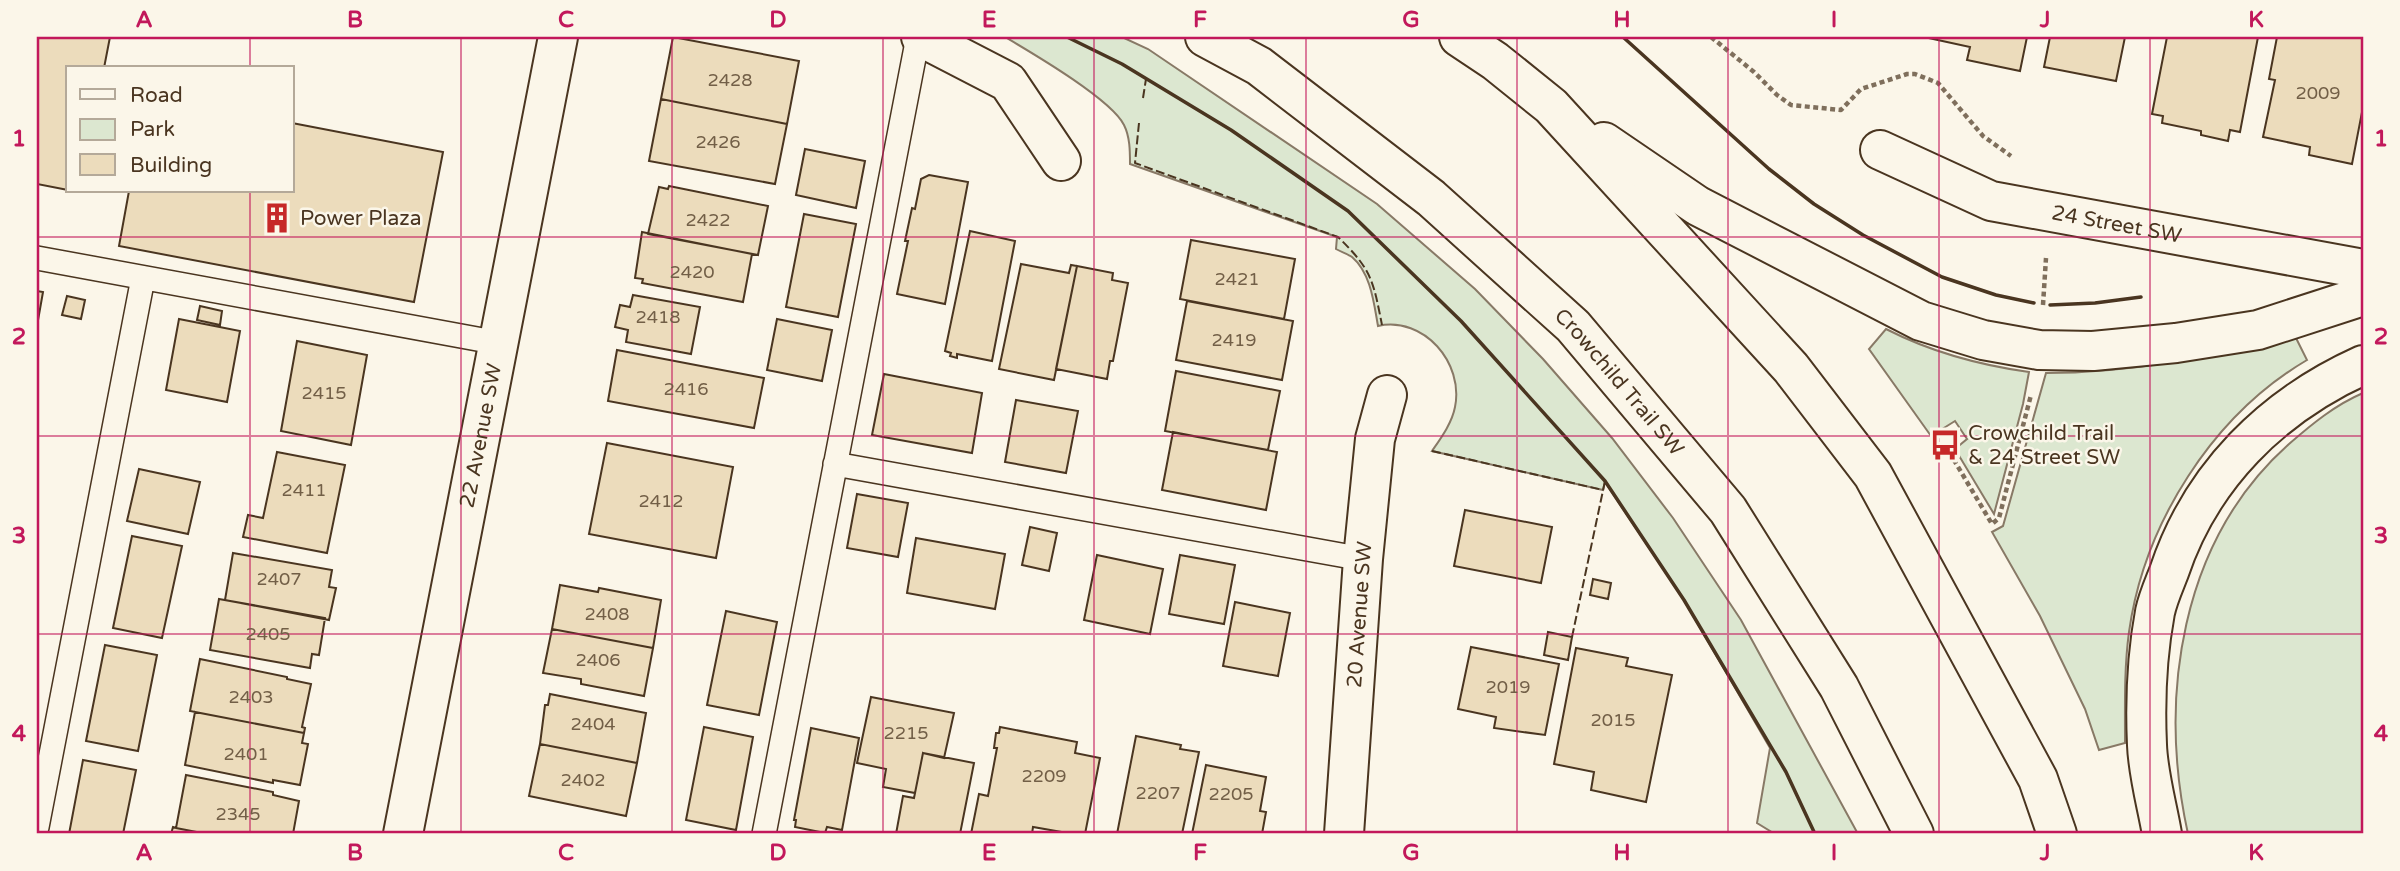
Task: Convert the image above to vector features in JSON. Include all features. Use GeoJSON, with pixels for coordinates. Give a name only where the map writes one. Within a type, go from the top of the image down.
{"type":"FeatureCollection","features":[{"type":"Feature","properties":{"kind":"main road","name":"22 Avenue SW"},"geometry":{"type":"LineString","coordinates":[[403,834],[558,37]]}},
{"type":"Feature","properties":{"kind":"main road"},"geometry":{"type":"LineString","coordinates":[[920,37],[1007,82],[1061,161]]}},
{"type":"Feature","properties":{"kind":"main road","name":"Crowchild Trail SW"},"geometry":{"type":"LineString","coordinates":[[1205,37],[1259,66],[1431,198],[1573,326],[1728,510],[1839,687],[1914,834]]}},
{"type":"Feature","properties":{"kind":"main road"},"geometry":{"type":"LineString","coordinates":[[1460,37],[1551,106],[1698,206],[1921,321],[1983,340],[2039,350],[2093,351],[2176,343],[2258,330],[2363,296]]}},
{"type":"Feature","properties":{"kind":"main road"},"geometry":{"type":"LineString","coordinates":[[1551,106],[1791,368],[1873,475],[1963,636],[2038,779],[2057,834]]}},
{"type":"Feature","properties":{"kind":"main road","name":"24 Street SW"},"geometry":{"type":"LineString","coordinates":[[1880,150],[1991,201],[2363,270]]}},
{"type":"Feature","properties":{"kind":"main road"},"geometry":{"type":"LineString","coordinates":[[2162,834],[2147,747],[2148,676],[2156,610],[2178,544],[2208,489],[2239,450],[2278,415],[2329,380],[2363,365]]}},
{"type":"Feature","properties":{"kind":"main road","name":"20 Avenue SW"},"geometry":{"type":"LineString","coordinates":[[1344,834],[1363,559],[1375,439],[1387,395]]}},
{"type":"Feature","properties":{"kind":"lane"},"geometry":{"type":"LineString","coordinates":[[764,834],[920,37]]}},
{"type":"Feature","properties":{"kind":"lane"},"geometry":{"type":"LineString","coordinates":[[37,258],[499,343]]}},
{"type":"Feature","properties":{"kind":"lane"},"geometry":{"type":"LineString","coordinates":[[37,827],[143,278]]}},
{"type":"Feature","properties":{"kind":"lane"},"geometry":{"type":"LineString","coordinates":[[835,464],[1363,559]]}},
{"type":"Feature","properties":{"kind":"path"},"geometry":{"type":"LineString","coordinates":[[2043,308],[2047,254]]}},
{"type":"Feature","properties":{"kind":"path"},"geometry":{"type":"LineString","coordinates":[[1945,445],[1992,524],[1999,519],[2033,387]]}},
{"type":"Feature","properties":{"kind":"green space"},"geometry":{"type":"Polygon","coordinates":[[[1005,37],[1122,37],[1148,49],[1377,204],[1475,289],[1543,359],[1612,438],[1673,518],[1741,620],[1858,834],[1775,834],[1757,823],[1770,748],[1684,600],[1605,482],[1603,490],[1432,451],[1449,425],[1455,407],[1456,390],[1447,359],[1437,346],[1411,328],[1378,326],[1364,271],[1352,257],[1336,249],[1337,237],[1130,164],[1127,134],[1116,114],[1070,77],[1005,37]]]}},
{"type":"Feature","properties":{"kind":"green space"},"geometry":{"type":"Polygon","coordinates":[[[1886,329],[1956,357],[2029,372],[1994,514],[1955,449],[1967,439],[1955,421],[1931,436],[1869,349],[1886,329]]]}},
{"type":"Feature","properties":{"kind":"green space"},"geometry":{"type":"Polygon","coordinates":[[[2296,338],[2307,360],[2273,383],[2241,411],[2213,442],[2167,513],[2137,592],[2129,632],[2125,743],[2099,750],[2085,709],[2040,616],[1992,532],[2003,526],[2046,373],[2141,367],[2296,338]]]}},
{"type":"Feature","properties":{"kind":"green space"},"geometry":{"type":"Polygon","coordinates":[[[2363,393],[2363,834],[2188,834],[2179,782],[2176,729],[2178,676],[2186,624],[2201,574],[2223,527],[2252,483],[2306,429],[2333,409],[2363,393]]]}},
{"type":"Feature","properties":{"kind":"building"},"geometry":{"type":"Polygon","coordinates":[[[37,37],[110,37],[104,66],[66,66],[66,190],[37,184],[37,37]]]}},
{"type":"Feature","properties":{"kind":"building"},"geometry":{"type":"Polygon","coordinates":[[[673,37],[799,61],[787,124],[661,99],[673,37]]]}},
{"type":"Feature","properties":{"kind":"building"},"geometry":{"type":"Polygon","coordinates":[[[1924,37],[2027,37],[2020,71],[1967,60],[1970,47],[1924,37]]]}},
{"type":"Feature","properties":{"kind":"building"},"geometry":{"type":"Polygon","coordinates":[[[2050,37],[2125,37],[2116,81],[2044,67],[2050,37]]]}},
{"type":"Feature","properties":{"kind":"building"},"geometry":{"type":"Polygon","coordinates":[[[2167,37],[2258,37],[2240,132],[2230,130],[2228,141],[2201,135],[2201,131],[2162,123],[2163,116],[2152,114],[2167,37]]]}},
{"type":"Feature","properties":{"kind":"building"},"geometry":{"type":"Polygon","coordinates":[[[2277,37],[2363,37],[2363,107],[2352,164],[2309,155],[2310,147],[2263,137],[2275,80],[2269,79],[2277,37]]]}},
{"type":"Feature","properties":{"kind":"building"},"geometry":{"type":"Polygon","coordinates":[[[661,99],[787,124],[775,184],[649,161],[661,99]]]}},
{"type":"Feature","properties":{"kind":"building","name":"Power Plaza"},"geometry":{"type":"Polygon","coordinates":[[[294,123],[443,152],[414,302],[119,246],[129,192],[294,192],[294,123]]]}},
{"type":"Feature","properties":{"kind":"building"},"geometry":{"type":"Polygon","coordinates":[[[805,149],[865,161],[856,208],[796,195],[805,149]]]}},
{"type":"Feature","properties":{"kind":"building"},"geometry":{"type":"Polygon","coordinates":[[[929,175],[968,182],[945,304],[897,294],[912,208],[915,209],[921,179],[929,175]]]}},
{"type":"Feature","properties":{"kind":"building"},"geometry":{"type":"Polygon","coordinates":[[[669,186],[768,206],[758,255],[648,234],[659,187],[668,189],[669,186]]]}},
{"type":"Feature","properties":{"kind":"building"},"geometry":{"type":"Polygon","coordinates":[[[804,214],[856,224],[838,317],[786,307],[804,214]]]}},
{"type":"Feature","properties":{"kind":"building"},"geometry":{"type":"Polygon","coordinates":[[[970,231],[1015,241],[992,361],[957,354],[957,358],[945,351],[970,231]]]}},
{"type":"Feature","properties":{"kind":"building"},"geometry":{"type":"Polygon","coordinates":[[[642,232],[752,254],[743,302],[642,283],[643,279],[635,278],[642,232]]]}},
{"type":"Feature","properties":{"kind":"building"},"geometry":{"type":"Polygon","coordinates":[[[1191,240],[1295,259],[1284,319],[1180,299],[1191,240]]]}},
{"type":"Feature","properties":{"kind":"building"},"geometry":{"type":"Polygon","coordinates":[[[1021,264],[1069,273],[1071,265],[1077,266],[1054,380],[999,369],[1021,264]]]}},
{"type":"Feature","properties":{"kind":"building"},"geometry":{"type":"Polygon","coordinates":[[[1077,266],[1113,273],[1112,280],[1128,283],[1107,379],[1056,369],[1077,266]]]}},
{"type":"Feature","properties":{"kind":"building"},"geometry":{"type":"Polygon","coordinates":[[[37,291],[43,292],[37,326],[37,291]]]}},
{"type":"Feature","properties":{"kind":"building"},"geometry":{"type":"Polygon","coordinates":[[[633,295],[700,307],[691,354],[626,342],[628,330],[615,327],[620,305],[630,307],[633,295]]]}},
{"type":"Feature","properties":{"kind":"building"},"geometry":{"type":"Polygon","coordinates":[[[67,296],[85,300],[81,319],[62,315],[67,296]]]}},
{"type":"Feature","properties":{"kind":"building"},"geometry":{"type":"Polygon","coordinates":[[[1187,301],[1293,321],[1282,380],[1176,360],[1187,301]]]}},
{"type":"Feature","properties":{"kind":"building"},"geometry":{"type":"Polygon","coordinates":[[[200,306],[222,311],[220,325],[197,320],[200,306]]]}},
{"type":"Feature","properties":{"kind":"building"},"geometry":{"type":"Polygon","coordinates":[[[179,319],[240,331],[227,402],[166,390],[179,319]]]}},
{"type":"Feature","properties":{"kind":"building"},"geometry":{"type":"Polygon","coordinates":[[[777,319],[832,330],[822,381],[767,370],[777,319]]]}},
{"type":"Feature","properties":{"kind":"building"},"geometry":{"type":"Polygon","coordinates":[[[297,341],[367,355],[351,445],[281,431],[297,341]]]}},
{"type":"Feature","properties":{"kind":"building"},"geometry":{"type":"Polygon","coordinates":[[[617,350],[764,378],[754,428],[608,401],[617,350]]]}},
{"type":"Feature","properties":{"kind":"building"},"geometry":{"type":"Polygon","coordinates":[[[1176,371],[1280,391],[1268,450],[1165,431],[1176,371]]]}},
{"type":"Feature","properties":{"kind":"building"},"geometry":{"type":"Polygon","coordinates":[[[884,374],[982,393],[972,453],[872,435],[884,374]]]}},
{"type":"Feature","properties":{"kind":"building"},"geometry":{"type":"Polygon","coordinates":[[[1016,400],[1078,411],[1066,473],[1005,462],[1016,400]]]}},
{"type":"Feature","properties":{"kind":"building"},"geometry":{"type":"Polygon","coordinates":[[[1173,432],[1277,452],[1266,510],[1162,490],[1173,432]]]}},
{"type":"Feature","properties":{"kind":"building"},"geometry":{"type":"Polygon","coordinates":[[[607,443],[733,467],[716,558],[589,534],[607,443]]]}},
{"type":"Feature","properties":{"kind":"building"},"geometry":{"type":"Polygon","coordinates":[[[277,452],[345,465],[327,553],[243,537],[248,515],[263,518],[277,452]]]}},
{"type":"Feature","properties":{"kind":"building"},"geometry":{"type":"Polygon","coordinates":[[[139,469],[200,482],[188,534],[127,521],[139,469]]]}},
{"type":"Feature","properties":{"kind":"building"},"geometry":{"type":"Polygon","coordinates":[[[857,494],[908,503],[898,557],[847,548],[857,494]]]}},
{"type":"Feature","properties":{"kind":"building"},"geometry":{"type":"Polygon","coordinates":[[[1465,510],[1552,527],[1541,583],[1454,566],[1465,510]]]}},
{"type":"Feature","properties":{"kind":"building"},"geometry":{"type":"Polygon","coordinates":[[[1030,527],[1057,533],[1049,571],[1022,565],[1030,527]]]}},
{"type":"Feature","properties":{"kind":"building"},"geometry":{"type":"Polygon","coordinates":[[[132,536],[182,546],[162,638],[113,628],[132,536]]]}},
{"type":"Feature","properties":{"kind":"building"},"geometry":{"type":"Polygon","coordinates":[[[916,538],[1005,554],[995,609],[907,593],[916,538]]]}},
{"type":"Feature","properties":{"kind":"building"},"geometry":{"type":"Polygon","coordinates":[[[233,553],[332,570],[329,587],[336,588],[329,620],[225,600],[233,553]]]}},
{"type":"Feature","properties":{"kind":"building"},"geometry":{"type":"Polygon","coordinates":[[[1097,555],[1163,569],[1150,634],[1084,620],[1097,555]]]}},
{"type":"Feature","properties":{"kind":"building"},"geometry":{"type":"Polygon","coordinates":[[[1180,555],[1235,565],[1224,624],[1169,614],[1180,555]]]}},
{"type":"Feature","properties":{"kind":"building"},"geometry":{"type":"Polygon","coordinates":[[[1593,579],[1611,583],[1608,599],[1590,595],[1593,579]]]}},
{"type":"Feature","properties":{"kind":"building"},"geometry":{"type":"Polygon","coordinates":[[[560,585],[598,592],[599,588],[661,600],[653,648],[552,629],[560,585]]]}},
{"type":"Feature","properties":{"kind":"building"},"geometry":{"type":"Polygon","coordinates":[[[219,599],[325,618],[319,655],[312,654],[310,668],[210,650],[219,599]]]}},
{"type":"Feature","properties":{"kind":"building"},"geometry":{"type":"Polygon","coordinates":[[[1235,602],[1290,613],[1278,676],[1223,666],[1235,602]]]}},
{"type":"Feature","properties":{"kind":"building"},"geometry":{"type":"Polygon","coordinates":[[[726,611],[777,622],[759,715],[707,705],[726,611]]]}},
{"type":"Feature","properties":{"kind":"building"},"geometry":{"type":"Polygon","coordinates":[[[552,629],[653,648],[644,696],[581,684],[581,679],[543,673],[552,629]]]}},
{"type":"Feature","properties":{"kind":"building"},"geometry":{"type":"Polygon","coordinates":[[[1548,632],[1572,637],[1568,660],[1544,655],[1548,632]]]}},
{"type":"Feature","properties":{"kind":"building"},"geometry":{"type":"Polygon","coordinates":[[[105,645],[157,655],[138,751],[86,741],[105,645]]]}},
{"type":"Feature","properties":{"kind":"building"},"geometry":{"type":"Polygon","coordinates":[[[1471,647],[1559,664],[1545,735],[1494,728],[1496,717],[1458,709],[1471,647]]]}},
{"type":"Feature","properties":{"kind":"building"},"geometry":{"type":"Polygon","coordinates":[[[1576,648],[1628,658],[1626,666],[1672,675],[1646,802],[1591,790],[1594,772],[1554,764],[1576,648]]]}},
{"type":"Feature","properties":{"kind":"building"},"geometry":{"type":"Polygon","coordinates":[[[200,659],[311,684],[302,727],[305,728],[304,733],[190,711],[200,659]]]}},
{"type":"Feature","properties":{"kind":"building"},"geometry":{"type":"Polygon","coordinates":[[[550,694],[646,713],[637,763],[540,744],[545,705],[548,705],[550,694]]]}},
{"type":"Feature","properties":{"kind":"building"},"geometry":{"type":"Polygon","coordinates":[[[871,697],[954,713],[944,758],[923,753],[915,793],[883,787],[886,769],[857,763],[871,697]]]}},
{"type":"Feature","properties":{"kind":"building"},"geometry":{"type":"Polygon","coordinates":[[[195,712],[304,733],[302,743],[308,744],[300,785],[273,780],[273,783],[185,765],[195,712]]]}},
{"type":"Feature","properties":{"kind":"building"},"geometry":{"type":"Polygon","coordinates":[[[704,727],[753,737],[736,830],[686,820],[704,727]]]}},
{"type":"Feature","properties":{"kind":"building"},"geometry":{"type":"Polygon","coordinates":[[[1000,727],[1077,742],[1075,753],[1100,758],[1085,834],[1033,827],[1032,834],[971,834],[979,794],[988,796],[997,748],[994,748],[996,733],[999,733],[1000,727]]]}},
{"type":"Feature","properties":{"kind":"building"},"geometry":{"type":"Polygon","coordinates":[[[811,728],[859,738],[842,830],[827,827],[825,833],[795,827],[794,820],[811,728]]]}},
{"type":"Feature","properties":{"kind":"building"},"geometry":{"type":"Polygon","coordinates":[[[1136,736],[1181,745],[1180,749],[1199,752],[1182,834],[1117,834],[1136,736]]]}},
{"type":"Feature","properties":{"kind":"building"},"geometry":{"type":"Polygon","coordinates":[[[540,744],[637,763],[626,816],[529,796],[540,744]]]}},
{"type":"Feature","properties":{"kind":"building"},"geometry":{"type":"Polygon","coordinates":[[[923,753],[974,763],[960,834],[896,834],[903,796],[914,798],[923,753]]]}},
{"type":"Feature","properties":{"kind":"building"},"geometry":{"type":"Polygon","coordinates":[[[83,760],[136,770],[123,834],[69,834],[83,760]]]}},
{"type":"Feature","properties":{"kind":"building"},"geometry":{"type":"Polygon","coordinates":[[[1206,765],[1266,777],[1260,811],[1266,812],[1262,834],[1192,834],[1206,765]]]}},
{"type":"Feature","properties":{"kind":"building"},"geometry":{"type":"Polygon","coordinates":[[[186,775],[273,792],[273,795],[299,801],[293,834],[207,834],[176,828],[186,775]]]}},
{"type":"Feature","properties":{"kind":"building"},"geometry":{"type":"Polygon","coordinates":[[[173,827],[176,828],[207,834],[171,834],[173,827]]]}},
{"type":"Feature","properties":{"kind":"fence"},"geometry":{"type":"LineString","coordinates":[[1143,98],[1146,79]]}},
{"type":"Feature","properties":{"kind":"fence"},"geometry":{"type":"LineString","coordinates":[[1139,123],[1135,163],[1338,237],[1358,258],[1369,276],[1382,325]]}},
{"type":"Feature","properties":{"kind":"fence"},"geometry":{"type":"LineString","coordinates":[[1432,451],[1603,490]]}},
{"type":"Feature","properties":{"kind":"fence"},"geometry":{"type":"LineString","coordinates":[[1572,637],[1605,481]]}},
{"type":"Feature","properties":{"kind":"wall"},"geometry":{"type":"LineString","coordinates":[[1067,37],[1122,64],[1231,130],[1348,211],[1461,321],[1605,481],[1684,600],[1786,772],[1815,834]]}},
{"type":"Feature","properties":{"kind":"wall"},"geometry":{"type":"LineString","coordinates":[[1623,37],[1769,169],[1814,204],[1863,235],[1942,277],[1996,295],[2034,303]]}},
{"type":"Feature","properties":{"kind":"wall"},"geometry":{"type":"LineString","coordinates":[[2050,305],[2141,297]]}},
{"type":"Feature","properties":{"kind":"place","name":"Power Plaza"},"geometry":{"type":"Point","coordinates":[277,218]}},
{"type":"Feature","properties":{"kind":"place","name":"Crowchild Trail & 24 Street SW"},"geometry":{"type":"Point","coordinates":[1945,445]}}]}
